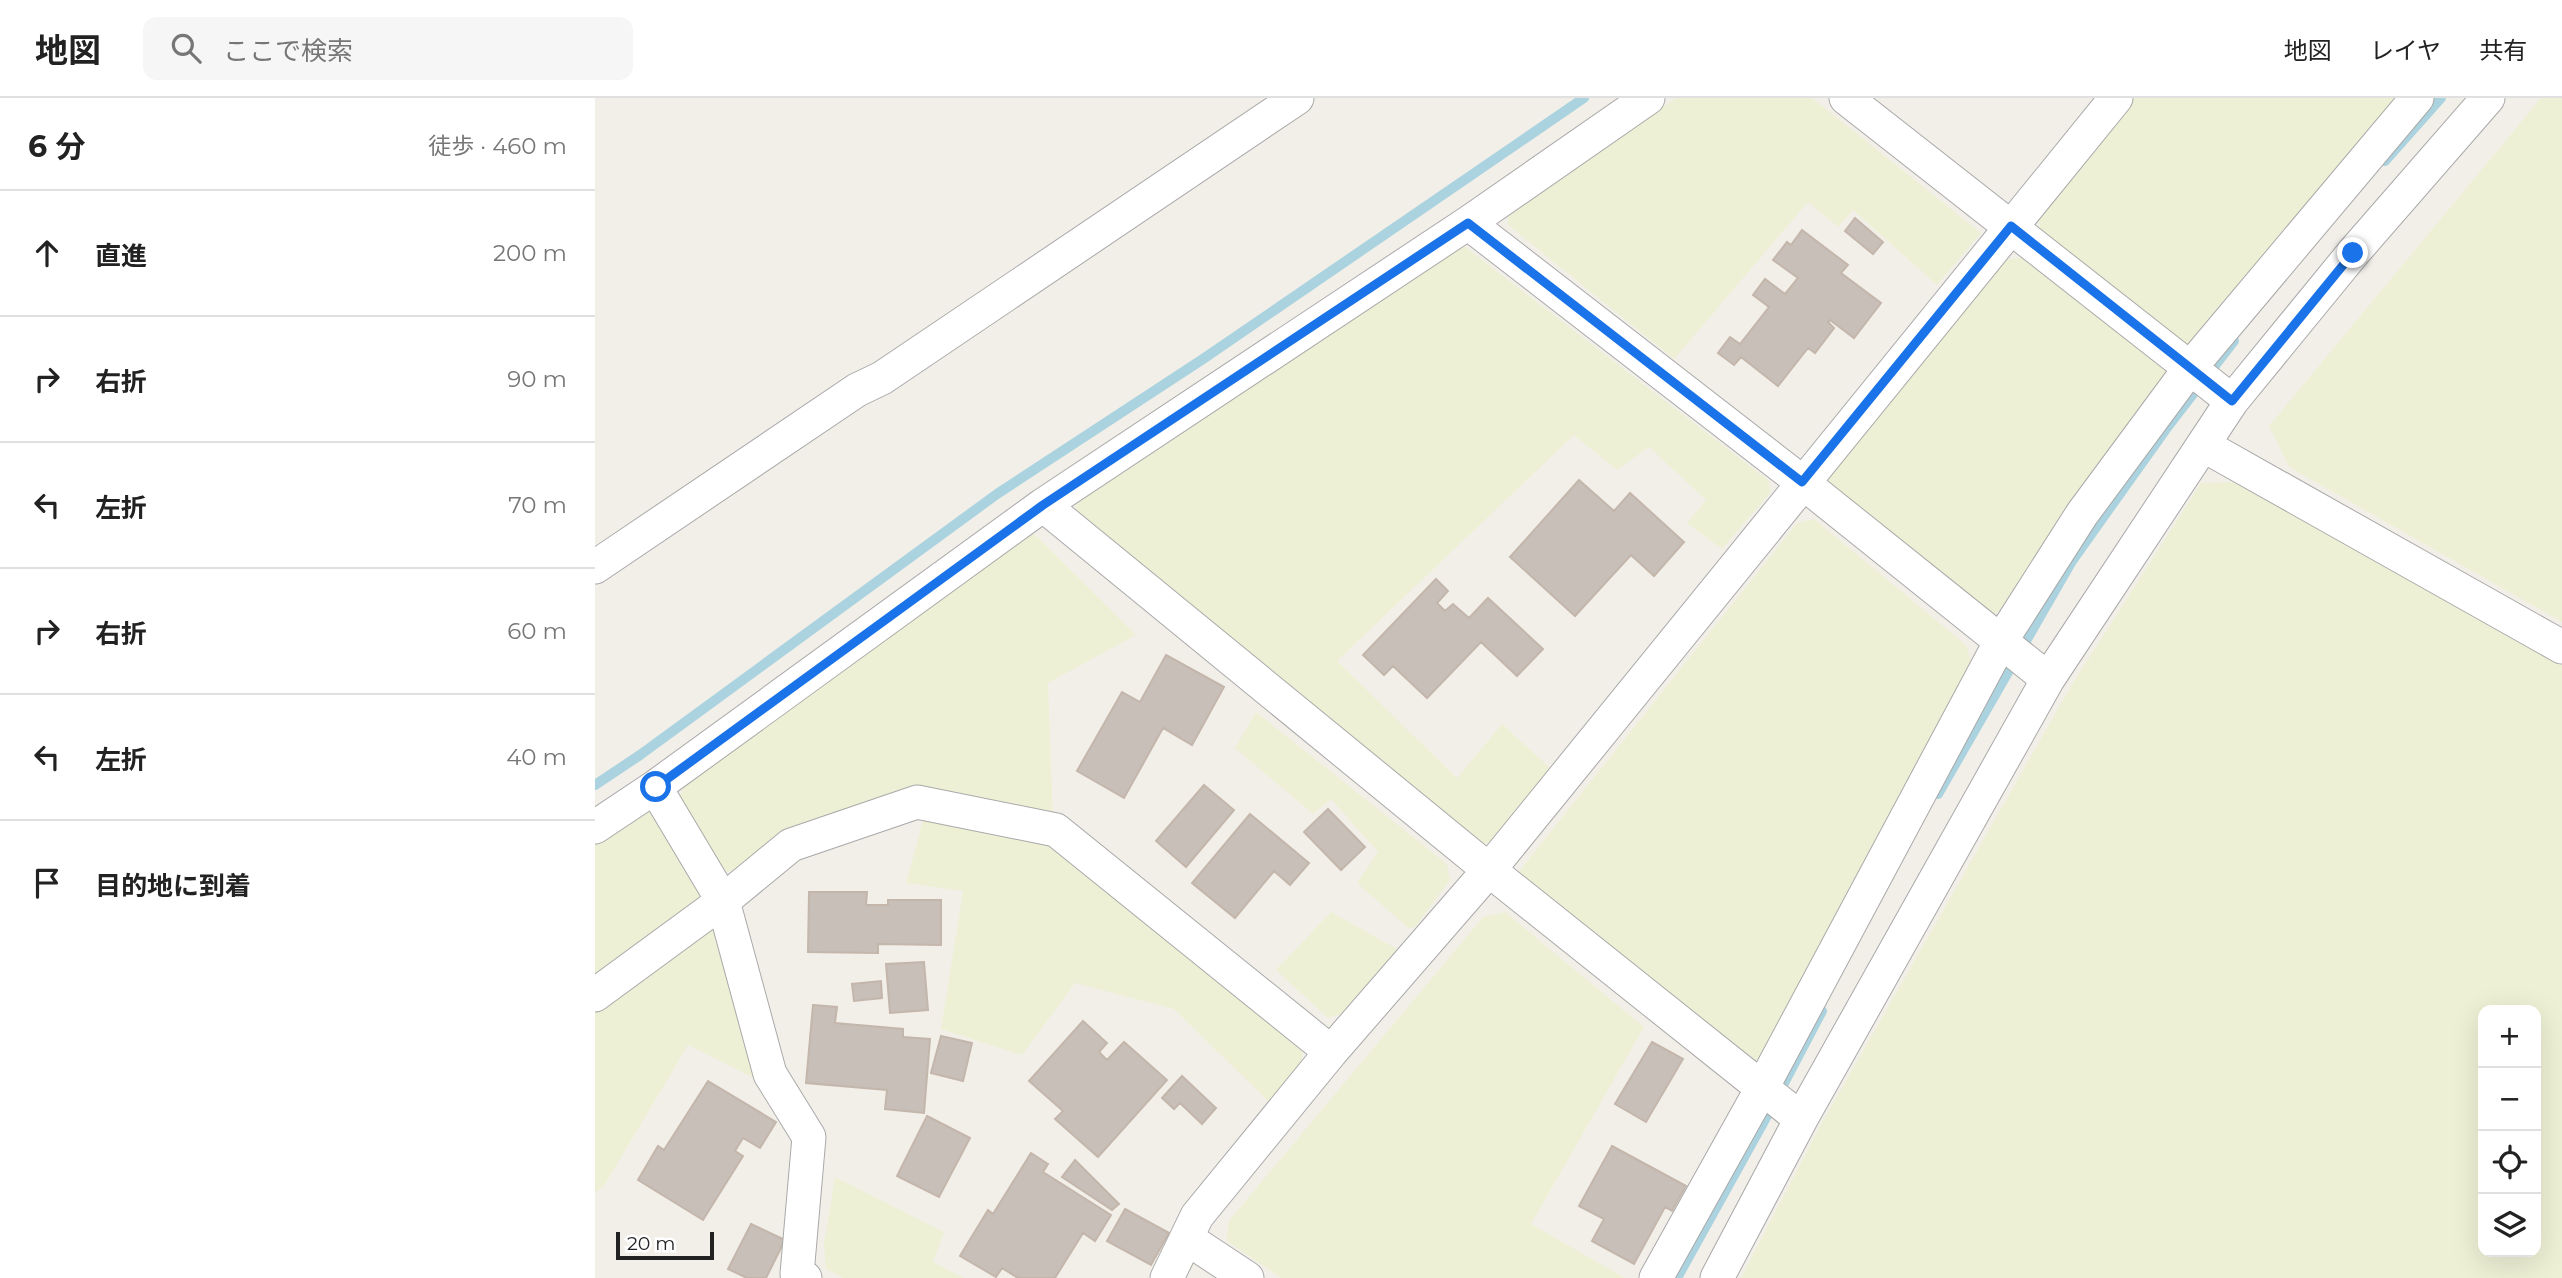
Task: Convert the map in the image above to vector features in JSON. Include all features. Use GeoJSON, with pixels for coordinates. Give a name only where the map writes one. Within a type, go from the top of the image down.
{"type":"FeatureCollection","features":[{"type":"Feature","properties":{"kind":"street"},"geometry":{"type":"LineString","coordinates":[[595,567],[857,390],[882,378],[1297,98]]}},
{"type":"Feature","properties":{"kind":"street"},"geometry":{"type":"LineString","coordinates":[[595,827],[656,787],[1043,505],[1468,223],[1648,98]]}},
{"type":"Feature","properties":{"kind":"street"},"geometry":{"type":"LineString","coordinates":[[1846,98],[2232,401]]}},
{"type":"Feature","properties":{"kind":"street"},"geometry":{"type":"LineString","coordinates":[[1167,1278],[1197,1216],[1331,1052],[1489,870],[2116,98]]}},
{"type":"Feature","properties":{"kind":"street"},"geometry":{"type":"LineString","coordinates":[[1656,1278],[1762,1088],[2001,641],[2082,514],[2190,368],[2417,98]]}},
{"type":"Feature","properties":{"kind":"street"},"geometry":{"type":"LineString","coordinates":[[1717,1278],[1801,1119],[2048,678],[2232,401],[2353,253],[2489,98]]}},
{"type":"Feature","properties":{"kind":"street"},"geometry":{"type":"LineString","coordinates":[[1468,223],[1802,482],[2048,678]]}},
{"type":"Feature","properties":{"kind":"street"},"geometry":{"type":"LineString","coordinates":[[2203,445],[2562,647]]}},
{"type":"Feature","properties":{"kind":"street"},"geometry":{"type":"LineString","coordinates":[[1043,505],[1489,870],[1801,1119]]}},
{"type":"Feature","properties":{"kind":"street"},"geometry":{"type":"LineString","coordinates":[[656,787],[723,901],[770,1074],[809,1137],[797,1274],[805,1278]]}},
{"type":"Feature","properties":{"kind":"street"},"geometry":{"type":"LineString","coordinates":[[595,995],[723,901],[791,845],[917,802],[1056,830],[1331,1052]]}},
{"type":"Feature","properties":{"kind":"street"},"geometry":{"type":"LineString","coordinates":[[1188,1239],[1247,1278]]}},
{"type":"Feature","properties":{"kind":"green space"},"geometry":{"type":"Polygon","coordinates":[[[1676,98],[1812,98],[1981,233],[1937,285],[1853,210],[1838,227],[1808,202],[1674,359],[1508,225],[1508,212],[1676,98]]]}},
{"type":"Feature","properties":{"kind":"green space"},"geometry":{"type":"Polygon","coordinates":[[[2133,98],[2400,98],[2188,345],[2041,233],[2038,217],[2133,98]]]}},
{"type":"Feature","properties":{"kind":"green space"},"geometry":{"type":"Polygon","coordinates":[[[2541,98],[2562,98],[2562,622],[2289,467],[2269,426],[2541,98]]]}},
{"type":"Feature","properties":{"kind":"green space"},"geometry":{"type":"Polygon","coordinates":[[[1464,246],[1769,481],[1770,493],[1722,549],[1687,523],[1706,500],[1649,447],[1617,470],[1574,435],[1337,661],[1457,778],[1502,724],[1550,768],[1493,843],[1480,843],[1077,514],[1075,504],[1464,246]]]}},
{"type":"Feature","properties":{"kind":"green space"},"geometry":{"type":"Polygon","coordinates":[[[2024,257],[2167,370],[2005,610],[1985,616],[1829,489],[1829,474],[2002,261],[2024,257]]]}},
{"type":"Feature","properties":{"kind":"green space"},"geometry":{"type":"Polygon","coordinates":[[[2235,482],[2562,665],[2562,1278],[1741,1278],[1818,1130],[2071,686],[2201,483],[2235,482]]]}},
{"type":"Feature","properties":{"kind":"green space"},"geometry":{"type":"Polygon","coordinates":[[[1814,519],[1966,645],[1972,664],[1764,1056],[1750,1062],[1517,874],[1797,523],[1814,519]]]}},
{"type":"Feature","properties":{"kind":"green space"},"geometry":{"type":"Polygon","coordinates":[[[1030,530],[1136,635],[1048,683],[1053,815],[918,787],[744,867],[724,873],[677,803],[686,781],[1030,530]]]}},
{"type":"Feature","properties":{"kind":"green space"},"geometry":{"type":"Polygon","coordinates":[[[1256,712],[1447,864],[1450,880],[1415,927],[1408,928],[1357,883],[1378,852],[1331,799],[1313,814],[1235,748],[1256,712]]]}},
{"type":"Feature","properties":{"kind":"green space"},"geometry":{"type":"Polygon","coordinates":[[[651,806],[709,899],[595,982],[595,843],[651,806]]]}},
{"type":"Feature","properties":{"kind":"green space"},"geometry":{"type":"Polygon","coordinates":[[[923,820],[1050,842],[1303,1052],[1301,1063],[1269,1102],[1174,1009],[1075,983],[1022,1055],[941,1029],[963,891],[906,883],[923,820]]]}},
{"type":"Feature","properties":{"kind":"green space"},"geometry":{"type":"Polygon","coordinates":[[[1331,912],[1399,950],[1349,1011],[1328,1018],[1276,970],[1331,912]]]}},
{"type":"Feature","properties":{"kind":"green space"},"geometry":{"type":"Polygon","coordinates":[[[1505,912],[1644,1027],[1531,1224],[1625,1278],[1281,1278],[1227,1241],[1228,1222],[1483,917],[1505,912]]]}},
{"type":"Feature","properties":{"kind":"green space"},"geometry":{"type":"Polygon","coordinates":[[[715,921],[760,1081],[688,1045],[604,1186],[595,1193],[595,1013],[715,921]]]}},
{"type":"Feature","properties":{"kind":"green space"},"geometry":{"type":"Polygon","coordinates":[[[835,1177],[944,1232],[933,1262],[964,1278],[843,1278],[826,1269],[824,1244],[835,1177]]]}},
{"type":"Feature","properties":{"kind":"building"},"geometry":{"type":"Polygon","coordinates":[[[1855,218],[1883,242],[1873,254],[1845,231],[1855,218]]]}},
{"type":"Feature","properties":{"kind":"building"},"geometry":{"type":"Polygon","coordinates":[[[1802,230],[1848,265],[1841,273],[1881,303],[1854,338],[1830,320],[1828,322],[1834,328],[1815,353],[1808,348],[1778,386],[1741,357],[1734,365],[1718,353],[1730,337],[1740,344],[1769,307],[1753,295],[1765,279],[1785,294],[1798,278],[1773,260],[1787,242],[1791,245],[1802,230]]]}},
{"type":"Feature","properties":{"kind":"building"},"geometry":{"type":"Polygon","coordinates":[[[1579,480],[1614,511],[1630,493],[1684,542],[1654,576],[1631,555],[1575,616],[1510,557],[1579,480]]]}},
{"type":"Feature","properties":{"kind":"building"},"geometry":{"type":"Polygon","coordinates":[[[1436,579],[1448,591],[1437,603],[1445,611],[1453,604],[1469,618],[1488,598],[1543,649],[1517,676],[1481,642],[1427,698],[1393,666],[1384,675],[1363,655],[1436,579]]]}},
{"type":"Feature","properties":{"kind":"building"},"geometry":{"type":"Polygon","coordinates":[[[1166,655],[1224,687],[1192,745],[1163,728],[1124,798],[1077,771],[1122,692],[1140,702],[1166,655]]]}},
{"type":"Feature","properties":{"kind":"building"},"geometry":{"type":"Polygon","coordinates":[[[1204,785],[1234,810],[1186,867],[1156,841],[1204,785]]]}},
{"type":"Feature","properties":{"kind":"building"},"geometry":{"type":"Polygon","coordinates":[[[1328,809],[1365,847],[1341,870],[1304,832],[1328,809]]]}},
{"type":"Feature","properties":{"kind":"building"},"geometry":{"type":"Polygon","coordinates":[[[1250,814],[1309,863],[1290,885],[1274,871],[1235,918],[1192,883],[1250,814]]]}},
{"type":"Feature","properties":{"kind":"building"},"geometry":{"type":"Polygon","coordinates":[[[809,892],[867,892],[866,905],[888,905],[888,900],[941,900],[941,945],[878,944],[878,953],[808,952],[809,892]]]}},
{"type":"Feature","properties":{"kind":"building"},"geometry":{"type":"Polygon","coordinates":[[[924,962],[928,1010],[890,1013],[886,964],[924,962]]]}},
{"type":"Feature","properties":{"kind":"building"},"geometry":{"type":"Polygon","coordinates":[[[881,981],[882,998],[854,1001],[852,984],[881,981]]]}},
{"type":"Feature","properties":{"kind":"building"},"geometry":{"type":"Polygon","coordinates":[[[813,1005],[837,1007],[835,1023],[903,1029],[903,1037],[930,1039],[924,1113],[885,1109],[887,1090],[806,1083],[813,1005]]]}},
{"type":"Feature","properties":{"kind":"building"},"geometry":{"type":"Polygon","coordinates":[[[1083,1021],[1107,1043],[1099,1052],[1107,1060],[1124,1042],[1167,1080],[1098,1157],[1055,1119],[1063,1111],[1029,1081],[1083,1021]]]}},
{"type":"Feature","properties":{"kind":"building"},"geometry":{"type":"Polygon","coordinates":[[[941,1036],[972,1043],[963,1081],[931,1073],[941,1036]]]}},
{"type":"Feature","properties":{"kind":"building"},"geometry":{"type":"Polygon","coordinates":[[[1652,1042],[1683,1059],[1646,1122],[1615,1104],[1652,1042]]]}},
{"type":"Feature","properties":{"kind":"building"},"geometry":{"type":"Polygon","coordinates":[[[1182,1076],[1216,1108],[1202,1124],[1180,1103],[1174,1109],[1162,1098],[1182,1076]]]}},
{"type":"Feature","properties":{"kind":"building"},"geometry":{"type":"Polygon","coordinates":[[[708,1081],[776,1122],[760,1148],[743,1138],[735,1151],[743,1156],[703,1220],[638,1180],[658,1146],[664,1150],[708,1081]]]}},
{"type":"Feature","properties":{"kind":"building"},"geometry":{"type":"Polygon","coordinates":[[[927,1116],[970,1138],[939,1197],[897,1176],[927,1116]]]}},
{"type":"Feature","properties":{"kind":"building"},"geometry":{"type":"Polygon","coordinates":[[[1612,1146],[1686,1186],[1672,1211],[1665,1207],[1634,1264],[1592,1241],[1604,1219],[1579,1206],[1612,1146]]]}},
{"type":"Feature","properties":{"kind":"building"},"geometry":{"type":"Polygon","coordinates":[[[1031,1153],[1048,1164],[1043,1172],[1111,1215],[1095,1241],[1083,1233],[1055,1278],[1018,1278],[1002,1268],[996,1277],[960,1256],[988,1210],[993,1214],[1031,1153]]]}},
{"type":"Feature","properties":{"kind":"building"},"geometry":{"type":"Polygon","coordinates":[[[1075,1160],[1119,1204],[1112,1210],[1062,1177],[1075,1160]]]}},
{"type":"Feature","properties":{"kind":"building"},"geometry":{"type":"Polygon","coordinates":[[[1125,1209],[1169,1233],[1151,1265],[1107,1241],[1125,1209]]]}},
{"type":"Feature","properties":{"kind":"building"},"geometry":{"type":"Polygon","coordinates":[[[751,1224],[785,1240],[766,1278],[747,1278],[728,1269],[751,1224]]]}},
{"type":"Feature","properties":{"kind":"waterway"},"geometry":{"type":"LineString","coordinates":[[595,785],[997,494],[1203,359],[1584,98]]}},
{"type":"Feature","properties":{"kind":"waterway"},"geometry":{"type":"LineString","coordinates":[[2385,161],[2441,98]]}},
{"type":"Feature","properties":{"kind":"waterway"},"geometry":{"type":"LineString","coordinates":[[1938,794],[2072,561],[2166,429],[2234,341]]}},
{"type":"Feature","properties":{"kind":"waterway"},"geometry":{"type":"LineString","coordinates":[[1677,1278],[1822,1011]]}},
{"type":"Feature","properties":{"kind":"route"},"geometry":{"type":"LineString","coordinates":[[656,787],[1043,505],[1468,223],[1802,482],[2011,226],[2232,401],[2353,253]]}}]}
